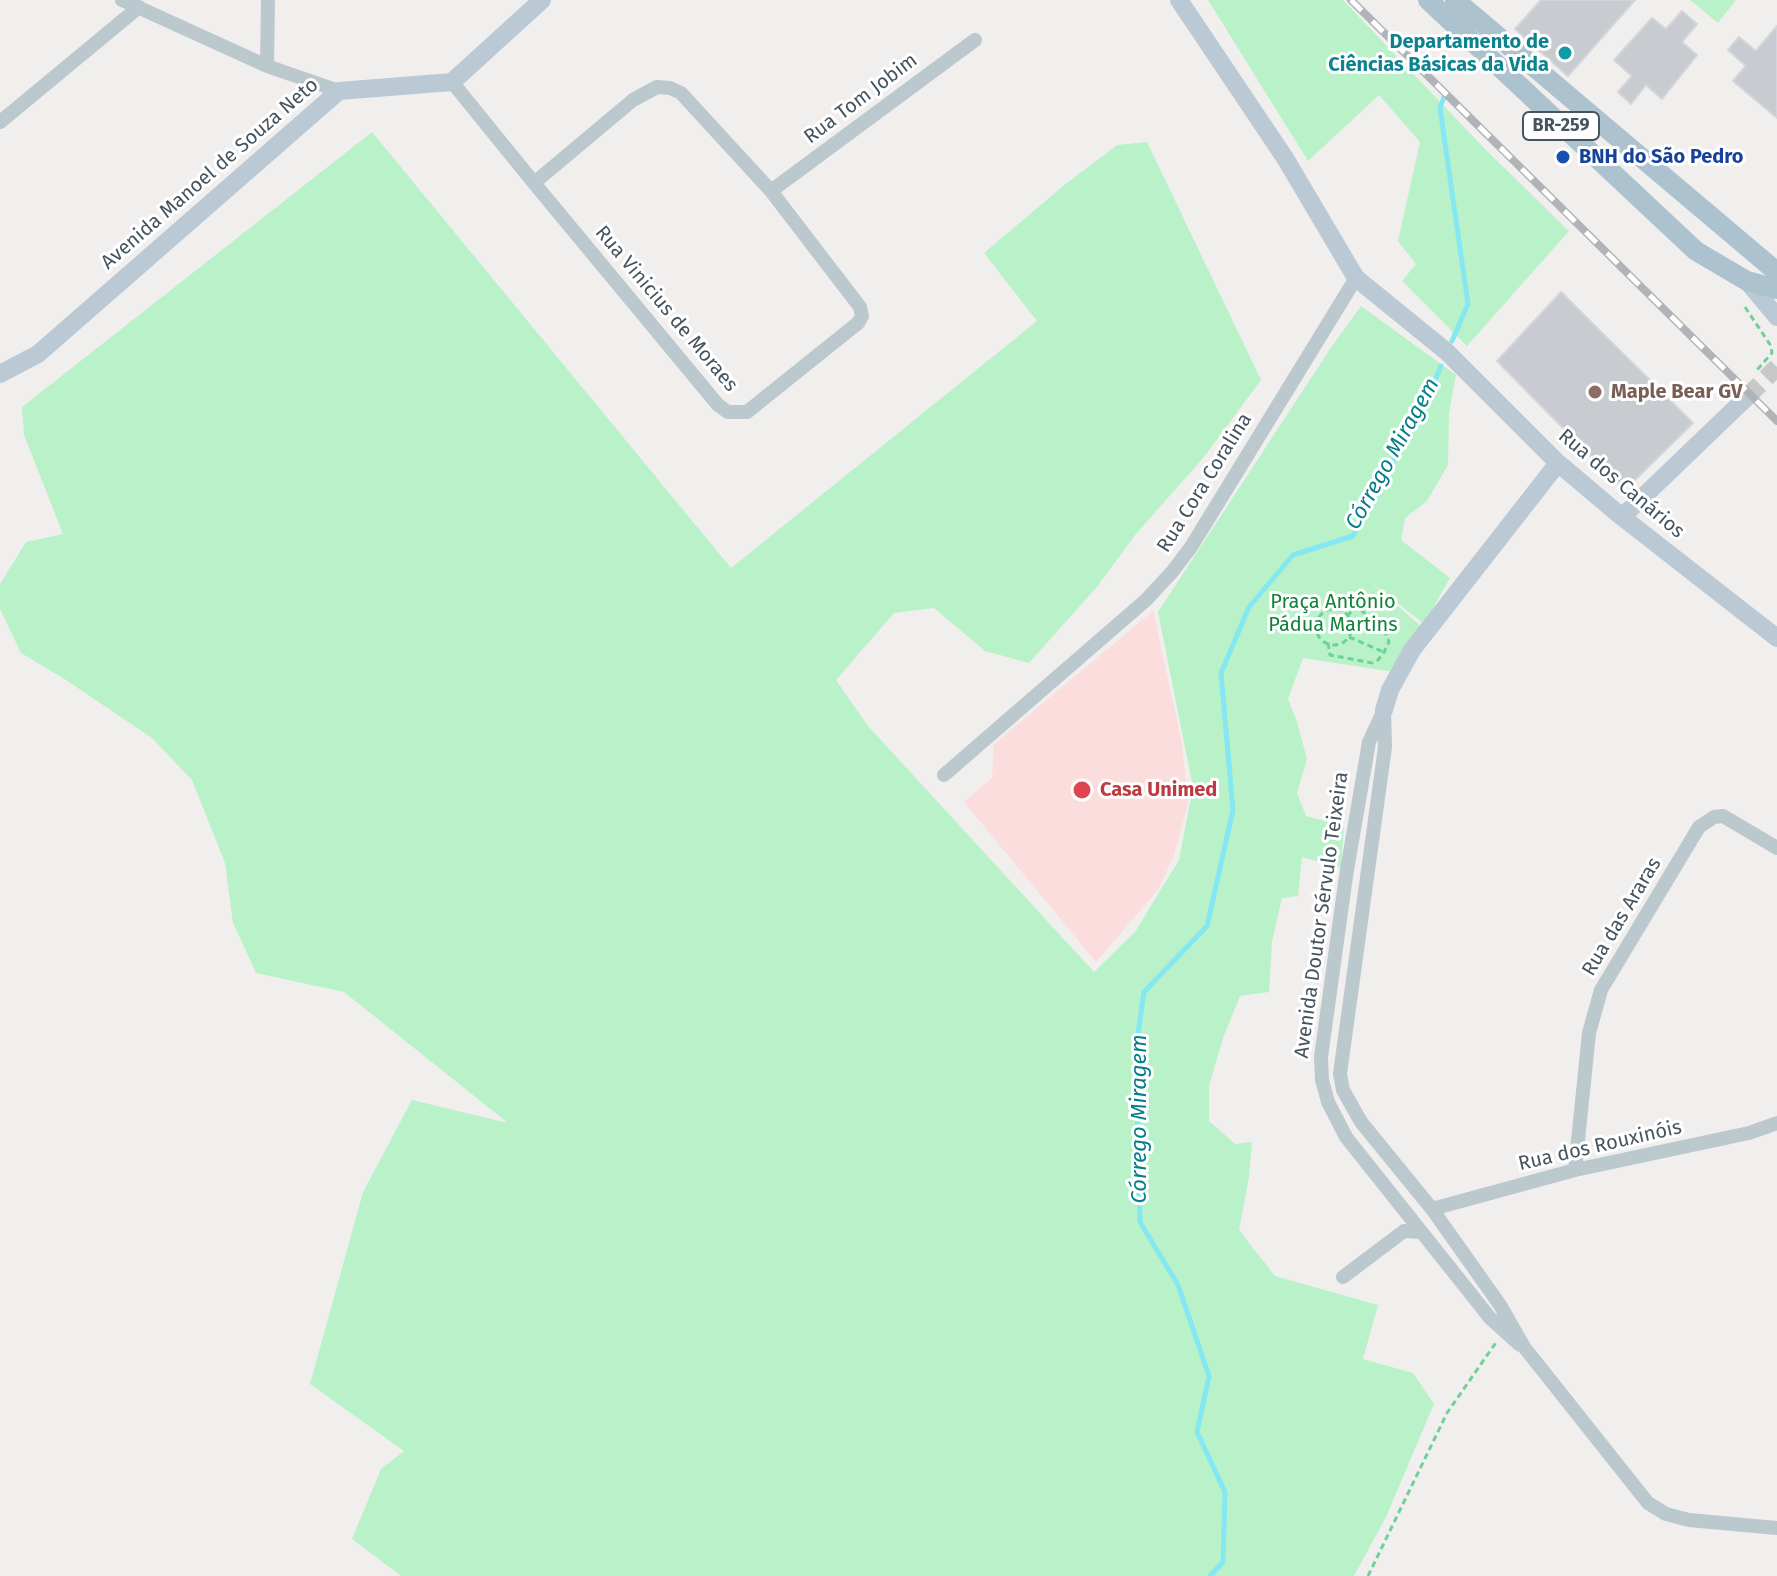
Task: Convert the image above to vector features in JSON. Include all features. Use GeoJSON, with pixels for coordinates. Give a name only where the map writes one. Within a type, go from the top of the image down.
{"type":"FeatureCollection","features":[{"type":"Feature","properties":{"kind":"main road","name":"BR-259"},"geometry":{"type":"LineString","coordinates":[[1428,0],[1696,251],[1745,280],[1777,289]]}},
{"type":"Feature","properties":{"kind":"main road","name":"BR-259"},"geometry":{"type":"LineString","coordinates":[[1455,0],[1777,272]]}},
{"type":"Feature","properties":{"kind":"main road"},"geometry":{"type":"LineString","coordinates":[[1617,177],[1635,152]]}},
{"type":"Feature","properties":{"kind":"street"},"geometry":{"type":"LineString","coordinates":[[122,0],[267,66],[339,91]]}},
{"type":"Feature","properties":{"kind":"street"},"geometry":{"type":"LineString","coordinates":[[267,66],[268,0]]}},
{"type":"Feature","properties":{"kind":"street"},"geometry":{"type":"LineString","coordinates":[[452,82],[542,0]]}},
{"type":"Feature","properties":{"kind":"street"},"geometry":{"type":"LineString","coordinates":[[1179,0],[1285,158],[1356,278]]}},
{"type":"Feature","properties":{"kind":"street"},"geometry":{"type":"LineString","coordinates":[[0,122],[139,7]]}},
{"type":"Feature","properties":{"kind":"street","name":"Rua Tom Jobim"},"geometry":{"type":"LineString","coordinates":[[771,191],[975,40]]}},
{"type":"Feature","properties":{"kind":"street","name":"Avenida Manoel de Souza Neto"},"geometry":{"type":"LineString","coordinates":[[0,374],[38,354],[339,91],[452,82]]}},
{"type":"Feature","properties":{"kind":"street","name":"Rua Vinicius de Moraes"},"geometry":{"type":"LineString","coordinates":[[452,82],[534,183],[718,405],[728,412],[747,412],[858,323],[862,316],[860,307],[771,191],[681,93],[670,88],[657,87],[633,100],[534,183]]}},
{"type":"Feature","properties":{"kind":"street","name":"Rua dos Canários"},"geometry":{"type":"LineString","coordinates":[[1356,278],[1447,352],[1558,463],[1777,638]]}},
{"type":"Feature","properties":{"kind":"street","name":"Rua Cora Coralina"},"geometry":{"type":"LineString","coordinates":[[944,775],[1146,600],[1172,572],[1191,547],[1356,278]]}},
{"type":"Feature","properties":{"kind":"street"},"geometry":{"type":"LineString","coordinates":[[1745,280],[1777,317]]}},
{"type":"Feature","properties":{"kind":"street"},"geometry":{"type":"LineString","coordinates":[[1622,517],[1747,397]]}},
{"type":"Feature","properties":{"kind":"street","name":"Avenida Doutor Sérvulo Teixeira"},"geometry":{"type":"LineString","coordinates":[[1524,1347],[1504,1331],[1346,1137],[1322,1080],[1321,1057],[1346,876],[1369,742],[1390,690],[1406,661],[1558,463]]}},
{"type":"Feature","properties":{"kind":"street","name":"Avenida Doutor Sérvulo Teixeira"},"geometry":{"type":"LineString","coordinates":[[1384,710],[1385,747],[1340,1074],[1343,1090],[1361,1122],[1432,1209],[1500,1305],[1524,1347],[1648,1503],[1666,1514],[1689,1520],[1777,1528]]}},
{"type":"Feature","properties":{"kind":"street","name":"Rua das Araras"},"geometry":{"type":"LineString","coordinates":[[1575,1170],[1589,1033],[1601,990],[1699,827],[1714,817],[1723,816],[1777,848]]}},
{"type":"Feature","properties":{"kind":"street"},"geometry":{"type":"LineString","coordinates":[[1327,1095],[1343,1090]]}},
{"type":"Feature","properties":{"kind":"street","name":"Rua dos Rouxinóis"},"geometry":{"type":"LineString","coordinates":[[1432,1209],[1575,1170],[1749,1133],[1777,1123]]}},
{"type":"Feature","properties":{"kind":"street"},"geometry":{"type":"LineString","coordinates":[[1343,1277],[1404,1231],[1408,1215]]}},
{"type":"Feature","properties":{"kind":"street"},"geometry":{"type":"LineString","coordinates":[[1404,1231],[1421,1232]]}},
{"type":"Feature","properties":{"kind":"path"},"geometry":{"type":"LineString","coordinates":[[1745,280],[1745,306],[1771,346],[1772,353],[1757,370]]}},
{"type":"Feature","properties":{"kind":"path"},"geometry":{"type":"LineString","coordinates":[[1328,643],[1340,643],[1349,637],[1352,625],[1348,615],[1332,609],[1318,619],[1317,631],[1328,643],[1330,655],[1372,663],[1384,652],[1389,642],[1386,634],[1357,606],[1348,615]]}},
{"type":"Feature","properties":{"kind":"path"},"geometry":{"type":"LineString","coordinates":[[1349,637],[1406,661]]}},
{"type":"Feature","properties":{"kind":"path"},"geometry":{"type":"LineString","coordinates":[[1368,1576],[1447,1413],[1504,1331]]}},
{"type":"Feature","properties":{"kind":"shaded area","name":"Casa Unimed"},"geometry":{"type":"Polygon","coordinates":[[[1153,611],[1182,743],[1188,803],[1174,855],[1158,890],[1096,962],[964,802],[992,778],[994,744],[1153,611]]]}},
{"type":"Feature","properties":{"kind":"green space"},"geometry":{"type":"Polygon","coordinates":[[[1208,0],[1343,0],[1485,149],[1569,231],[1467,346],[1402,281],[1416,264],[1398,241],[1420,142],[1379,95],[1308,161],[1208,0]]]}},
{"type":"Feature","properties":{"kind":"green space"},"geometry":{"type":"Polygon","coordinates":[[[1690,0],[1736,0],[1718,23],[1690,0]]]}},
{"type":"Feature","properties":{"kind":"green space","name":"Praça Antônio Pádua Martins"},"geometry":{"type":"Polygon","coordinates":[[[372,132],[731,568],[1037,321],[984,253],[1117,145],[1147,142],[1261,380],[1204,457],[1136,534],[1096,588],[1029,663],[985,651],[934,608],[894,613],[836,680],[868,726],[1094,972],[1135,932],[1179,860],[1193,787],[1158,612],[1361,306],[1456,375],[1449,413],[1448,465],[1427,501],[1405,518],[1401,540],[1450,578],[1424,624],[1368,580],[1423,628],[1394,672],[1303,658],[1288,699],[1307,759],[1297,793],[1306,816],[1344,826],[1341,868],[1302,857],[1298,896],[1282,898],[1272,942],[1269,992],[1240,996],[1209,1086],[1209,1121],[1235,1144],[1252,1142],[1239,1230],[1275,1276],[1378,1305],[1363,1359],[1413,1373],[1434,1404],[1386,1517],[1354,1576],[401,1576],[352,1539],[381,1469],[404,1451],[310,1384],[363,1192],[412,1100],[508,1123],[344,992],[256,973],[233,923],[225,863],[192,780],[152,738],[21,653],[0,609],[0,584],[26,542],[63,534],[24,435],[22,407],[372,132]]]}},
{"type":"Feature","properties":{"kind":"building","name":"Departamento de Ciências Básicas da Vida"},"geometry":{"type":"Polygon","coordinates":[[[1541,0],[1635,0],[1568,76],[1515,29],[1541,0]]]}},
{"type":"Feature","properties":{"kind":"building"},"geometry":{"type":"Polygon","coordinates":[[[1682,11],[1697,24],[1682,42],[1697,55],[1662,99],[1646,85],[1631,104],[1618,92],[1632,76],[1614,60],[1652,18],[1666,29],[1682,11]]]}},
{"type":"Feature","properties":{"kind":"building"},"geometry":{"type":"Polygon","coordinates":[[[1777,26],[1777,118],[1733,81],[1746,66],[1728,50],[1739,37],[1756,51],[1777,26]]]}},
{"type":"Feature","properties":{"kind":"building","name":"Maple Bear GV"},"geometry":{"type":"Polygon","coordinates":[[[1561,292],[1693,423],[1634,481],[1619,485],[1497,361],[1561,292]]]}},
{"type":"Feature","properties":{"kind":"waterway","name":"Córrego Miragem"},"geometry":{"type":"LineString","coordinates":[[1444,97],[1440,108],[1468,304],[1452,341]]}},
{"type":"Feature","properties":{"kind":"waterway","name":"Córrego Miragem"},"geometry":{"type":"LineString","coordinates":[[1210,1576],[1223,1562],[1225,1492],[1197,1432],[1209,1376],[1178,1285],[1140,1222],[1136,1049],[1144,992],[1207,926],[1233,810],[1221,673],[1249,607],[1293,555],[1353,536],[1429,395],[1441,366]]}},
{"type":"Feature","properties":{"kind":"tunnel"},"geometry":{"type":"LineString","coordinates":[[1747,397],[1777,367]]}},
{"type":"Feature","properties":{"kind":"railway"},"geometry":{"type":"LineString","coordinates":[[1351,0],[1777,421]]}},
{"type":"Feature","properties":{"kind":"place","name":"Departamento de Ciências Básicas da Vida"},"geometry":{"type":"Point","coordinates":[1565,53]}},
{"type":"Feature","properties":{"kind":"place","name":"BNH do São Pedro"},"geometry":{"type":"Point","coordinates":[1563,157]}},
{"type":"Feature","properties":{"kind":"place","name":"Maple Bear GV"},"geometry":{"type":"Point","coordinates":[1595,392]}},
{"type":"Feature","properties":{"kind":"place","name":"Casa Unimed"},"geometry":{"type":"Point","coordinates":[1082,790]}}]}
